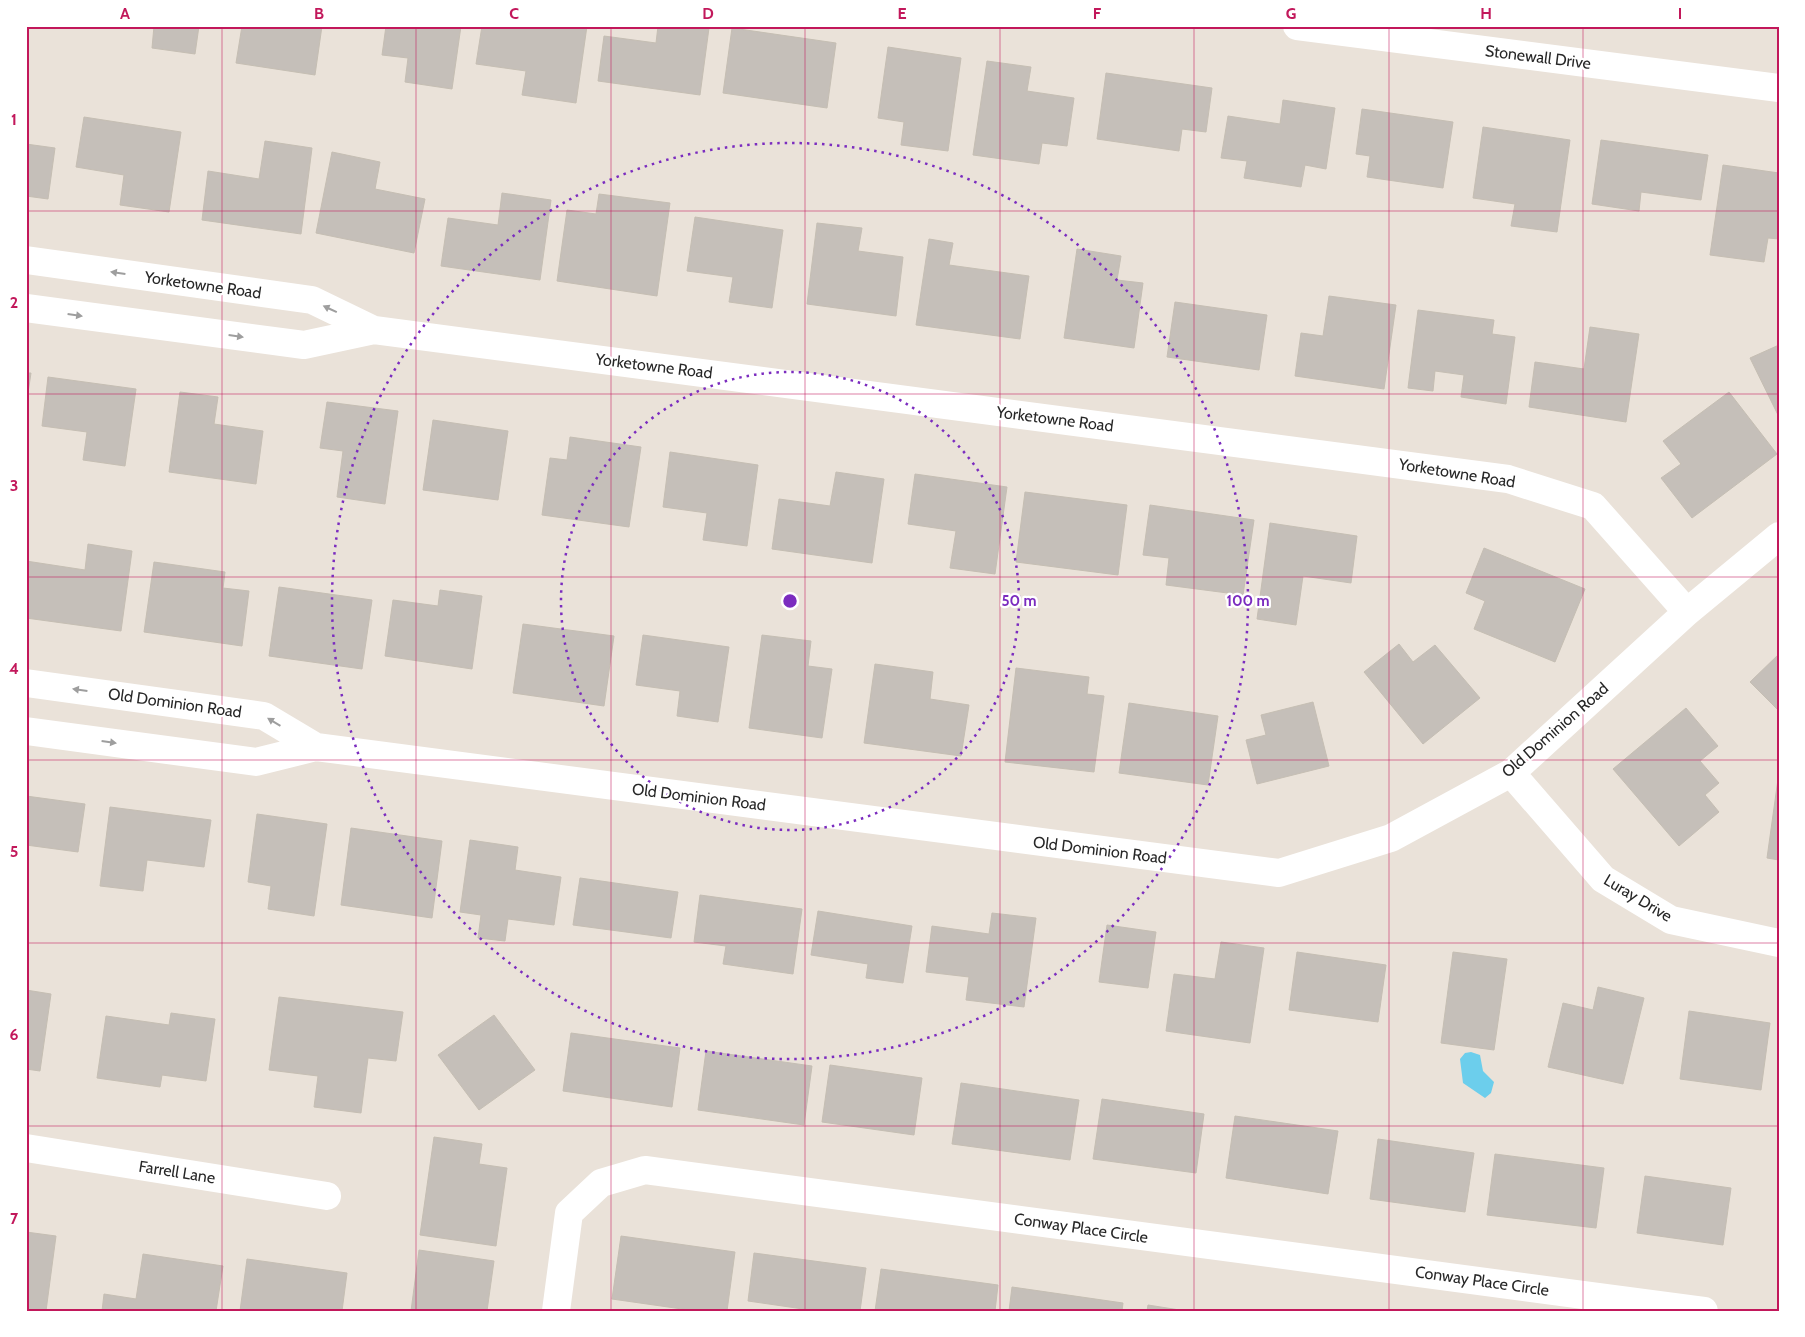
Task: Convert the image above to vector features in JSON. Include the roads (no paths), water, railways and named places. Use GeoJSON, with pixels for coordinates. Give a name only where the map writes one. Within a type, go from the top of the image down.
{"type":"FeatureCollection","features":[{"type":"Feature","properties":{"kind":"street","name":"Stonewall Drive"},"geometry":{"type":"LineString","coordinates":[[1297,26],[1779,88]]}},
{"type":"Feature","properties":{"kind":"street","name":"Yorketowne Road"},"geometry":{"type":"LineString","coordinates":[[26,260],[312,300],[374,330],[1508,479],[1593,506],[1687,612]]}},
{"type":"Feature","properties":{"kind":"street","name":"Yorketowne Road"},"geometry":{"type":"LineString","coordinates":[[26,308],[304,346],[374,330]]}},
{"type":"Feature","properties":{"kind":"street","name":"Old Dominion Road"},"geometry":{"type":"LineString","coordinates":[[26,730],[256,762],[316,747],[1279,873],[1391,838],[1511,773],[1687,612],[1779,536]]}},
{"type":"Feature","properties":{"kind":"street","name":"Old Dominion Road"},"geometry":{"type":"LineString","coordinates":[[26,683],[264,716],[316,747]]}},
{"type":"Feature","properties":{"kind":"street","name":"Luray Drive"},"geometry":{"type":"LineString","coordinates":[[1511,773],[1603,879],[1671,920],[1779,943]]}},
{"type":"Feature","properties":{"kind":"street","name":"Farrell Lane"},"geometry":{"type":"LineString","coordinates":[[26,1148],[327,1196]]}},
{"type":"Feature","properties":{"kind":"street","name":"Conway Place Circle"},"geometry":{"type":"LineString","coordinates":[[556,1311],[569,1213],[600,1183],[646,1170],[1704,1311]]}},
{"type":"Feature","properties":{"kind":"water"},"geometry":{"type":"Polygon","coordinates":[[[1471,1052],[1480,1055],[1483,1071],[1494,1082],[1491,1093],[1485,1098],[1463,1083],[1460,1059],[1465,1053],[1471,1052]]]}}]}
